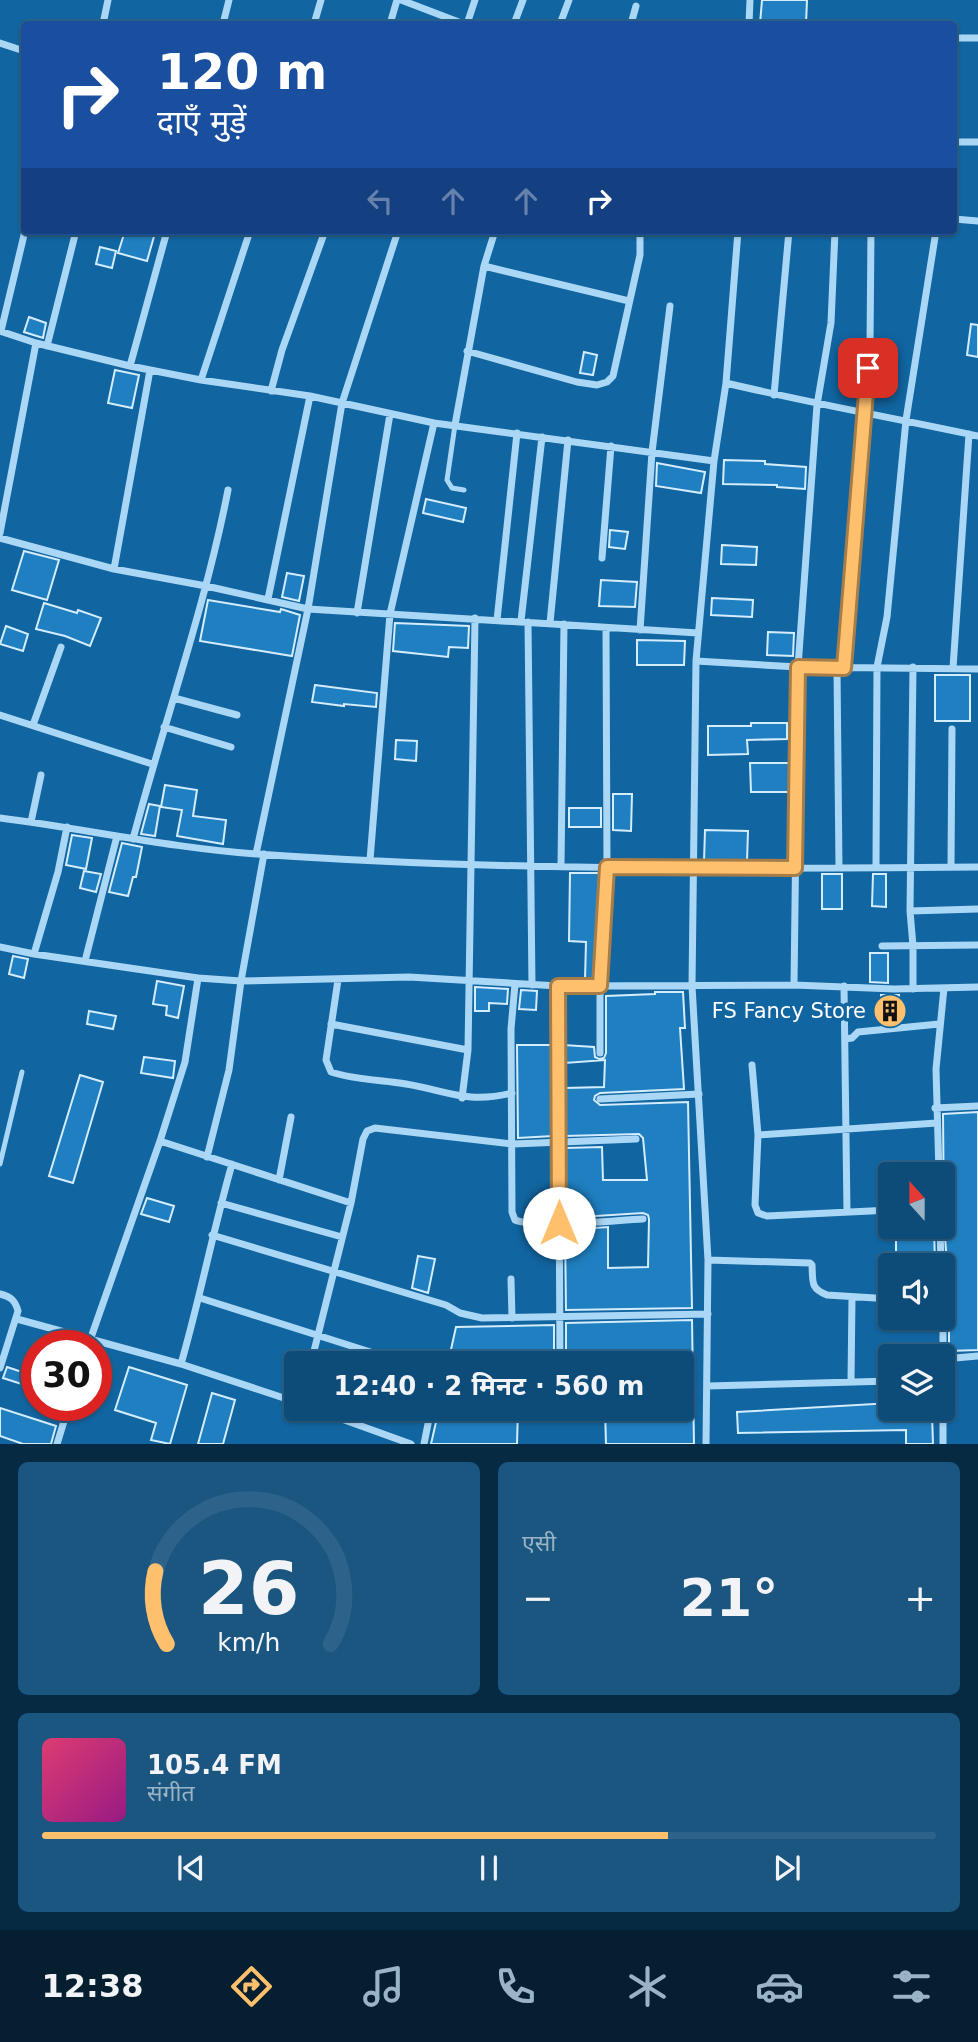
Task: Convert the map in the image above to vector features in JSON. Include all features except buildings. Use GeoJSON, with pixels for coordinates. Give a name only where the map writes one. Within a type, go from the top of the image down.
{"type":"FeatureCollection","features":[{"type":"Feature","properties":{"kind":"street"},"geometry":{"type":"LineString","coordinates":[[104,21],[108,0]]}},
{"type":"Feature","properties":{"kind":"street"},"geometry":{"type":"LineString","coordinates":[[224,21],[229,0]]}},
{"type":"Feature","properties":{"kind":"street"},"geometry":{"type":"LineString","coordinates":[[315,21],[321,0]]}},
{"type":"Feature","properties":{"kind":"street"},"geometry":{"type":"LineString","coordinates":[[391,21],[399,0],[458,21]]}},
{"type":"Feature","properties":{"kind":"street"},"geometry":{"type":"LineString","coordinates":[[467,21],[475,0]]}},
{"type":"Feature","properties":{"kind":"street"},"geometry":{"type":"LineString","coordinates":[[515,21],[523,0]]}},
{"type":"Feature","properties":{"kind":"street"},"geometry":{"type":"LineString","coordinates":[[561,21],[569,0]]}},
{"type":"Feature","properties":{"kind":"street"},"geometry":{"type":"LineString","coordinates":[[749,21],[750,0]]}},
{"type":"Feature","properties":{"kind":"street"},"geometry":{"type":"LineString","coordinates":[[632,21],[636,6]]}},
{"type":"Feature","properties":{"kind":"street"},"geometry":{"type":"LineString","coordinates":[[957,38],[978,38]]}},
{"type":"Feature","properties":{"kind":"street"},"geometry":{"type":"LineString","coordinates":[[0,43],[21,50]]}},
{"type":"Feature","properties":{"kind":"street"},"geometry":{"type":"LineString","coordinates":[[957,142],[978,142]]}},
{"type":"Feature","properties":{"kind":"street"},"geometry":{"type":"LineString","coordinates":[[957,219],[978,221]]}},
{"type":"Feature","properties":{"kind":"street"},"geometry":{"type":"LineString","coordinates":[[24,235],[0,331],[36,343],[130,366],[201,380],[310,396],[435,423],[714,461]]}},
{"type":"Feature","properties":{"kind":"street"},"geometry":{"type":"LineString","coordinates":[[47,346],[75,235]]}},
{"type":"Feature","properties":{"kind":"street"},"geometry":{"type":"LineString","coordinates":[[130,366],[166,235]]}},
{"type":"Feature","properties":{"kind":"street"},"geometry":{"type":"LineString","coordinates":[[201,380],[249,235]]}},
{"type":"Feature","properties":{"kind":"street"},"geometry":{"type":"LineString","coordinates":[[271,391],[282,350],[324,235]]}},
{"type":"Feature","properties":{"kind":"street"},"geometry":{"type":"LineString","coordinates":[[207,1157],[229,1070],[260,854],[308,609],[342,403],[397,235]]}},
{"type":"Feature","properties":{"kind":"street"},"geometry":{"type":"LineString","coordinates":[[455,425],[484,266],[494,235]]}},
{"type":"Feature","properties":{"kind":"street"},"geometry":{"type":"LineString","coordinates":[[467,351],[577,382],[597,385],[607,382],[613,376],[640,255],[640,235]]}},
{"type":"Feature","properties":{"kind":"street"},"geometry":{"type":"LineString","coordinates":[[706,1444],[708,1260],[692,986],[696,661],[714,461],[726,383],[738,235]]}},
{"type":"Feature","properties":{"kind":"street"},"geometry":{"type":"LineString","coordinates":[[774,394],[789,235]]}},
{"type":"Feature","properties":{"kind":"street"},"geometry":{"type":"LineString","coordinates":[[794,985],[798,667],[817,405],[831,323],[835,235]]}},
{"type":"Feature","properties":{"kind":"street"},"geometry":{"type":"LineString","coordinates":[[839,868],[840,668],[870,345],[871,235]]}},
{"type":"Feature","properties":{"kind":"street"},"geometry":{"type":"LineString","coordinates":[[876,867],[877,667],[887,617],[906,420],[935,235]]}},
{"type":"Feature","properties":{"kind":"street"},"geometry":{"type":"LineString","coordinates":[[484,266],[629,301]]}},
{"type":"Feature","properties":{"kind":"street"},"geometry":{"type":"LineString","coordinates":[[640,630],[652,452],[670,306]]}},
{"type":"Feature","properties":{"kind":"street"},"geometry":{"type":"LineString","coordinates":[[0,533],[36,343]]}},
{"type":"Feature","properties":{"kind":"street"},"geometry":{"type":"LineString","coordinates":[[114,569],[150,370]]}},
{"type":"Feature","properties":{"kind":"street"},"geometry":{"type":"LineString","coordinates":[[726,383],[817,405],[978,436]]}},
{"type":"Feature","properties":{"kind":"street"},"geometry":{"type":"LineString","coordinates":[[268,599],[310,396]]}},
{"type":"Feature","properties":{"kind":"street"},"geometry":{"type":"LineString","coordinates":[[357,613],[390,414]]}},
{"type":"Feature","properties":{"kind":"street"},"geometry":{"type":"LineString","coordinates":[[370,860],[390,614],[435,423]]}},
{"type":"Feature","properties":{"kind":"street"},"geometry":{"type":"LineString","coordinates":[[497,620],[517,433]]}},
{"type":"Feature","properties":{"kind":"street"},"geometry":{"type":"LineString","coordinates":[[953,668],[969,434]]}},
{"type":"Feature","properties":{"kind":"street"},"geometry":{"type":"LineString","coordinates":[[532,985],[532,866],[524,621],[542,436]]}},
{"type":"Feature","properties":{"kind":"street"},"geometry":{"type":"LineString","coordinates":[[550,623],[568,440]]}},
{"type":"Feature","properties":{"kind":"street"},"geometry":{"type":"LineString","coordinates":[[603,558],[611,446]]}},
{"type":"Feature","properties":{"kind":"street"},"geometry":{"type":"LineString","coordinates":[[133,839],[152,764],[206,586],[228,490]]}},
{"type":"Feature","properties":{"kind":"street"},"geometry":{"type":"LineString","coordinates":[[0,538],[114,569],[308,609],[698,633]]}},
{"type":"Feature","properties":{"kind":"street"},"geometry":{"type":"LineString","coordinates":[[462,1098],[468,1049],[467,981],[472,865],[475,618]]}},
{"type":"Feature","properties":{"kind":"street"},"geometry":{"type":"LineString","coordinates":[[561,866],[564,624]]}},
{"type":"Feature","properties":{"kind":"street"},"geometry":{"type":"LineString","coordinates":[[600,1053],[600,986],[607,867],[606,628]]}},
{"type":"Feature","properties":{"kind":"street"},"geometry":{"type":"LineString","coordinates":[[33,725],[61,647]]}},
{"type":"Feature","properties":{"kind":"street"},"geometry":{"type":"LineString","coordinates":[[696,661],[798,667],[978,669]]}},
{"type":"Feature","properties":{"kind":"street"},"geometry":{"type":"LineString","coordinates":[[913,667],[910,911],[913,989]]}},
{"type":"Feature","properties":{"kind":"street"},"geometry":{"type":"LineString","coordinates":[[174,698],[237,715]]}},
{"type":"Feature","properties":{"kind":"street"},"geometry":{"type":"LineString","coordinates":[[0,715],[152,764]]}},
{"type":"Feature","properties":{"kind":"street"},"geometry":{"type":"LineString","coordinates":[[164,727],[231,747]]}},
{"type":"Feature","properties":{"kind":"street"},"geometry":{"type":"LineString","coordinates":[[951,867],[952,729]]}},
{"type":"Feature","properties":{"kind":"street"},"geometry":{"type":"LineString","coordinates":[[31,822],[41,775]]}},
{"type":"Feature","properties":{"kind":"street"},"geometry":{"type":"LineString","coordinates":[[0,818],[133,839],[260,854],[370,860],[472,865],[692,869],[978,867]]}},
{"type":"Feature","properties":{"kind":"street"},"geometry":{"type":"LineString","coordinates":[[34,954],[58,872],[67,827]]}},
{"type":"Feature","properties":{"kind":"street"},"geometry":{"type":"LineString","coordinates":[[85,961],[117,836]]}},
{"type":"Feature","properties":{"kind":"street"},"geometry":{"type":"LineString","coordinates":[[910,911],[978,909]]}},
{"type":"Feature","properties":{"kind":"street"},"geometry":{"type":"LineString","coordinates":[[882,946],[978,944]]}},
{"type":"Feature","properties":{"kind":"street"},"geometry":{"type":"LineString","coordinates":[[0,947],[198,978],[241,981],[409,977],[558,986],[794,985],[913,989],[978,987]]}},
{"type":"Feature","properties":{"kind":"street"},"geometry":{"type":"LineString","coordinates":[[93,1330],[185,1062],[198,978]]}},
{"type":"Feature","properties":{"kind":"street"},"geometry":{"type":"LineString","coordinates":[[338,980],[326,1060],[331,1072],[410,1084],[462,1098],[498,1097],[512,1093]]}},
{"type":"Feature","properties":{"kind":"street"},"geometry":{"type":"LineString","coordinates":[[515,984],[511,1029],[512,1212],[515,1220],[521,1223],[559,1223],[643,1219]]}},
{"type":"Feature","properties":{"kind":"street"},"geometry":{"type":"LineString","coordinates":[[558,986],[559,1351]]}},
{"type":"Feature","properties":{"kind":"street"},"geometry":{"type":"LineString","coordinates":[[844,986],[847,1212]]}},
{"type":"Feature","properties":{"kind":"street"},"geometry":{"type":"LineString","coordinates":[[939,1162],[935,1108],[939,1024],[944,988]]}},
{"type":"Feature","properties":{"kind":"street"},"geometry":{"type":"LineString","coordinates":[[331,1024],[468,1049]]}},
{"type":"Feature","properties":{"kind":"street"},"geometry":{"type":"LineString","coordinates":[[845,1039],[852,1038],[858,1032],[939,1024]]}},
{"type":"Feature","properties":{"kind":"street"},"geometry":{"type":"LineString","coordinates":[[752,1065],[758,1135],[755,1205],[758,1213],[766,1216],[878,1211]]}},
{"type":"Feature","properties":{"kind":"street"},"geometry":{"type":"LineString","coordinates":[[600,1099],[699,1094]]}},
{"type":"Feature","properties":{"kind":"street"},"geometry":{"type":"LineString","coordinates":[[935,1108],[978,1106]]}},
{"type":"Feature","properties":{"kind":"street"},"geometry":{"type":"LineString","coordinates":[[279,1180],[291,1117]]}},
{"type":"Feature","properties":{"kind":"street"},"geometry":{"type":"LineString","coordinates":[[758,1135],[937,1124]]}},
{"type":"Feature","properties":{"kind":"street"},"geometry":{"type":"LineString","coordinates":[[314,1351],[367,1131],[375,1128],[513,1144],[636,1139]]}},
{"type":"Feature","properties":{"kind":"street"},"geometry":{"type":"LineString","coordinates":[[160,1141],[351,1203]]}},
{"type":"Feature","properties":{"kind":"street"},"geometry":{"type":"LineString","coordinates":[[181,1364],[200,1298],[212,1235],[232,1164]]}},
{"type":"Feature","properties":{"kind":"street"},"geometry":{"type":"LineString","coordinates":[[221,1203],[342,1237]]}},
{"type":"Feature","properties":{"kind":"street"},"geometry":{"type":"LineString","coordinates":[[212,1235],[446,1305],[469,1317],[708,1314]]}},
{"type":"Feature","properties":{"kind":"street"},"geometry":{"type":"LineString","coordinates":[[708,1260],[810,1263],[813,1286],[817,1291],[827,1296],[878,1299]]}},
{"type":"Feature","properties":{"kind":"street"},"geometry":{"type":"LineString","coordinates":[[511,1279],[512,1318]]}},
{"type":"Feature","properties":{"kind":"street"},"geometry":{"type":"LineString","coordinates":[[0,1294],[16,1302],[18,1311],[3,1349],[0,1368]]}},
{"type":"Feature","properties":{"kind":"street"},"geometry":{"type":"LineString","coordinates":[[851,1382],[852,1297]]}},
{"type":"Feature","properties":{"kind":"street"},"geometry":{"type":"LineString","coordinates":[[200,1298],[365,1351]]}},
{"type":"Feature","properties":{"kind":"street"},"geometry":{"type":"LineString","coordinates":[[17,1319],[51,1330]]}},
{"type":"Feature","properties":{"kind":"street"},"geometry":{"type":"LineString","coordinates":[[112,1348],[181,1364],[284,1398]]}},
{"type":"Feature","properties":{"kind":"street"},"geometry":{"type":"LineString","coordinates":[[955,1358],[978,1356]]}},
{"type":"Feature","properties":{"kind":"street"},"geometry":{"type":"LineString","coordinates":[[708,1386],[878,1381]]}},
{"type":"Feature","properties":{"kind":"street"},"geometry":{"type":"LineString","coordinates":[[57,1444],[64,1421]]}},
{"type":"Feature","properties":{"kind":"street"},"geometry":{"type":"LineString","coordinates":[[347,1421],[411,1444]]}},
{"type":"Feature","properties":{"kind":"street"},"geometry":{"type":"LineString","coordinates":[[424,1444],[429,1421]]}},
{"type":"Feature","properties":{"kind":"street"},"geometry":{"type":"LineString","coordinates":[[943,1421],[943,1444]]}},
{"type":"Feature","properties":{"kind":"lane"},"geometry":{"type":"LineString","coordinates":[[455,425],[447,480],[452,488],[464,490]]}},
{"type":"Feature","properties":{"kind":"lane"},"geometry":{"type":"LineString","coordinates":[[0,1164],[22,1072]]}},
{"type":"Feature","properties":{"kind":"lane"},"geometry":{"type":"LineString","coordinates":[[0,1120],[9,1123]]}},
{"type":"Feature","properties":{"kind":"place","name":"FS Fancy Store"},"geometry":{"type":"Point","coordinates":[890,1011]}},
{"type":"Feature","properties":{"kind":"route"},"geometry":{"type":"LineString","coordinates":[[559,1223],[558,986],[600,986],[607,867],[795,868],[798,667],[844,668],[868,368]]}}]}
